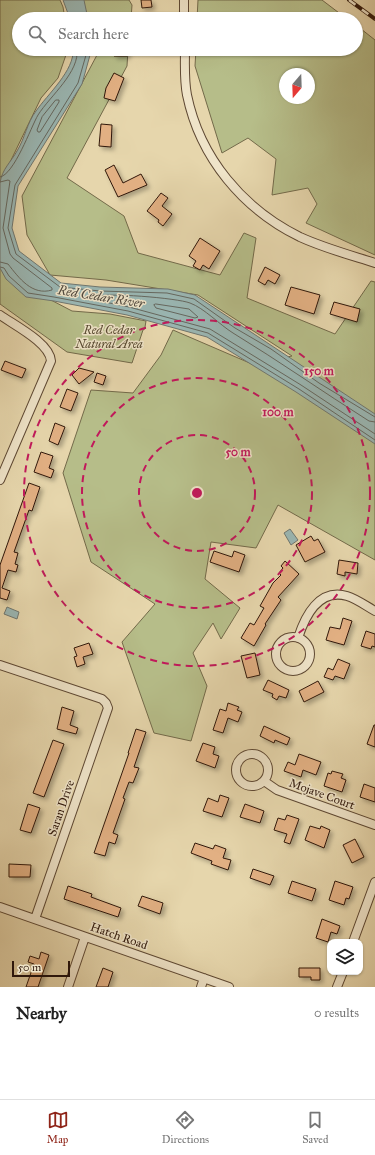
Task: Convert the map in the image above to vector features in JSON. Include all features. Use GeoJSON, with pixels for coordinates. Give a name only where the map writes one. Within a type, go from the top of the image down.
{"type":"FeatureCollection","features":[{"type":"Feature","properties":{"kind":"street"},"geometry":{"type":"LineString","coordinates":[[184,0],[184,12]]}},
{"type":"Feature","properties":{"kind":"street"},"geometry":{"type":"LineString","coordinates":[[185,56],[187,93],[198,130],[213,159],[231,186],[252,206],[277,224],[301,237],[375,263]]}},
{"type":"Feature","properties":{"kind":"street"},"geometry":{"type":"LineString","coordinates":[[0,315],[45,346],[50,355],[49,367],[0,480]]}},
{"type":"Feature","properties":{"kind":"street"},"geometry":{"type":"LineString","coordinates":[[298,638],[309,612],[316,604],[329,597],[338,595],[347,596],[375,611]]}},
{"type":"Feature","properties":{"kind":"street"},"geometry":{"type":"LineString","coordinates":[[298,638],[308,647],[309,660],[300,669],[287,670],[278,662],[277,649],[285,639],[298,638]]}},
{"type":"Feature","properties":{"kind":"street","name":"Saran Drive"},"geometry":{"type":"LineString","coordinates":[[0,665],[102,699],[107,704],[107,713],[35,919]]}},
{"type":"Feature","properties":{"kind":"street","name":"Mojave Court"},"geometry":{"type":"LineString","coordinates":[[264,781],[277,790],[375,825]]}},
{"type":"Feature","properties":{"kind":"street"},"geometry":{"type":"LineString","coordinates":[[354,939],[375,882]]}},
{"type":"Feature","properties":{"kind":"street","name":"Hatch Road"},"geometry":{"type":"LineString","coordinates":[[0,907],[229,987]]}},
{"type":"Feature","properties":{"kind":"street"},"geometry":{"type":"LineString","coordinates":[[68,987],[85,937]]}},
{"type":"Feature","properties":{"kind":"street"},"geometry":{"type":"LineString","coordinates":[[337,987],[341,975]]}},
{"type":"Feature","properties":{"kind":"street"},"geometry":{"type":"LineString","coordinates":[[201,987],[204,978]]}},
{"type":"Feature","properties":{"kind":"green space"},"geometry":{"type":"Polygon","coordinates":[[[0,0],[60,0],[64,12],[12,12],[12,56],[66,56],[58,78],[41,98],[0,183],[0,0]]]}},
{"type":"Feature","properties":{"kind":"green space"},"geometry":{"type":"Polygon","coordinates":[[[83,0],[129,0],[132,5],[132,12],[86,12],[83,0]]]}},
{"type":"Feature","properties":{"kind":"green space"},"geometry":{"type":"Polygon","coordinates":[[[198,0],[322,0],[338,12],[197,12],[198,0]]]}},
{"type":"Feature","properties":{"kind":"green space"},"geometry":{"type":"Polygon","coordinates":[[[363,31],[375,40],[375,255],[306,223],[317,204],[308,188],[272,195],[276,159],[248,138],[222,153],[195,66],[196,56],[363,56],[363,31]]]}},
{"type":"Feature","properties":{"kind":"green space"},"geometry":{"type":"Polygon","coordinates":[[[96,56],[128,56],[127,66],[67,178],[124,216],[138,253],[220,275],[244,233],[256,238],[247,298],[335,334],[371,281],[375,282],[375,560],[278,505],[256,548],[211,542],[205,579],[240,608],[221,639],[213,623],[193,653],[207,686],[191,741],[154,733],[122,642],[155,604],[91,562],[63,473],[91,390],[133,393],[161,355],[173,330],[252,364],[292,356],[198,295],[106,280],[50,275],[27,235],[22,196],[96,56]]]}},
{"type":"Feature","properties":{"kind":"green space","name":"Red Cedar Natural Area"},"geometry":{"type":"Polygon","coordinates":[[[0,249],[5,276],[72,311],[110,314],[146,321],[146,328],[143,330],[132,363],[67,352],[0,304],[0,249]]]}},
{"type":"Feature","properties":{"kind":"water"},"geometry":{"type":"Polygon","coordinates":[[[63,0],[84,0],[87,12],[67,12],[63,0]]]}},
{"type":"Feature","properties":{"kind":"water","name":"Red Cedar River"},"geometry":{"type":"Polygon","coordinates":[[[90,56],[82,84],[18,186],[12,228],[19,251],[61,283],[100,287],[168,289],[195,295],[375,414],[375,444],[296,392],[207,337],[127,315],[26,297],[6,279],[0,268],[1,178],[20,146],[33,116],[65,74],[72,57],[90,56]]]}},
{"type":"Feature","properties":{"kind":"water"},"geometry":{"type":"Polygon","coordinates":[[[290,529],[298,540],[291,545],[284,533],[290,529]]]}},
{"type":"Feature","properties":{"kind":"water"},"geometry":{"type":"Polygon","coordinates":[[[7,607],[19,612],[17,619],[4,614],[7,607]]]}},
{"type":"Feature","properties":{"kind":"building"},"geometry":{"type":"Polygon","coordinates":[[[141,0],[151,0],[152,7],[142,8],[141,0]]]}},
{"type":"Feature","properties":{"kind":"building"},"geometry":{"type":"Polygon","coordinates":[[[114,73],[124,78],[115,101],[104,98],[106,88],[114,73]]]}},
{"type":"Feature","properties":{"kind":"building"},"geometry":{"type":"Polygon","coordinates":[[[101,124],[112,125],[111,147],[99,146],[101,124]]]}},
{"type":"Feature","properties":{"kind":"building"},"geometry":{"type":"Polygon","coordinates":[[[114,165],[123,183],[141,174],[147,185],[118,197],[105,170],[114,165]]]}},
{"type":"Feature","properties":{"kind":"building"},"geometry":{"type":"Polygon","coordinates":[[[161,193],[168,198],[162,206],[172,214],[163,226],[158,222],[159,220],[147,211],[161,193]]]}},
{"type":"Feature","properties":{"kind":"building"},"geometry":{"type":"Polygon","coordinates":[[[200,238],[220,251],[209,269],[203,265],[200,270],[193,266],[196,261],[189,256],[200,238]]]}},
{"type":"Feature","properties":{"kind":"building"},"geometry":{"type":"Polygon","coordinates":[[[265,267],[280,275],[275,284],[268,280],[265,285],[258,281],[265,267]]]}},
{"type":"Feature","properties":{"kind":"building"},"geometry":{"type":"Polygon","coordinates":[[[291,287],[320,295],[314,314],[285,305],[291,287]]]}},
{"type":"Feature","properties":{"kind":"building"},"geometry":{"type":"Polygon","coordinates":[[[334,302],[360,309],[357,322],[330,314],[334,302]]]}},
{"type":"Feature","properties":{"kind":"building"},"geometry":{"type":"Polygon","coordinates":[[[5,361],[26,369],[22,378],[1,370],[5,361]]]}},
{"type":"Feature","properties":{"kind":"building"},"geometry":{"type":"Polygon","coordinates":[[[79,368],[94,372],[79,384],[72,375],[79,368]]]}},
{"type":"Feature","properties":{"kind":"building"},"geometry":{"type":"Polygon","coordinates":[[[97,373],[106,376],[103,385],[94,382],[97,373]]]}},
{"type":"Feature","properties":{"kind":"building"},"geometry":{"type":"Polygon","coordinates":[[[67,389],[78,393],[71,411],[60,407],[67,389]]]}},
{"type":"Feature","properties":{"kind":"building"},"geometry":{"type":"Polygon","coordinates":[[[55,423],[65,427],[58,445],[49,441],[55,423]]]}},
{"type":"Feature","properties":{"kind":"building"},"geometry":{"type":"Polygon","coordinates":[[[41,452],[53,456],[49,468],[54,470],[51,478],[34,472],[41,452]]]}},
{"type":"Feature","properties":{"kind":"building"},"geometry":{"type":"Polygon","coordinates":[[[29,483],[40,487],[32,511],[29,510],[14,552],[18,553],[15,564],[18,565],[16,572],[8,570],[2,588],[10,591],[7,600],[0,598],[0,565],[29,483]]]}},
{"type":"Feature","properties":{"kind":"building"},"geometry":{"type":"Polygon","coordinates":[[[311,536],[314,541],[318,539],[325,552],[305,562],[296,545],[311,536]]]}},
{"type":"Feature","properties":{"kind":"building"},"geometry":{"type":"Polygon","coordinates":[[[214,551],[232,557],[234,551],[245,555],[239,572],[210,562],[214,551]]]}},
{"type":"Feature","properties":{"kind":"building"},"geometry":{"type":"Polygon","coordinates":[[[339,560],[358,563],[357,574],[345,572],[345,576],[337,574],[339,560]]]}},
{"type":"Feature","properties":{"kind":"building"},"geometry":{"type":"Polygon","coordinates":[[[285,561],[299,574],[278,597],[281,600],[265,624],[266,625],[254,646],[241,638],[250,623],[254,625],[264,608],[260,606],[273,583],[281,575],[279,573],[283,568],[281,566],[285,561]]]}},
{"type":"Feature","properties":{"kind":"building"},"geometry":{"type":"Polygon","coordinates":[[[343,618],[352,621],[344,645],[326,640],[330,627],[340,629],[343,618]]]}},
{"type":"Feature","properties":{"kind":"building"},"geometry":{"type":"Polygon","coordinates":[[[366,631],[375,634],[375,647],[372,646],[371,649],[361,646],[366,631]]]}},
{"type":"Feature","properties":{"kind":"building"},"geometry":{"type":"Polygon","coordinates":[[[89,643],[93,654],[83,657],[85,664],[77,667],[74,657],[77,656],[74,648],[89,643]]]}},
{"type":"Feature","properties":{"kind":"building"},"geometry":{"type":"Polygon","coordinates":[[[255,653],[260,675],[247,678],[241,656],[255,653]]]}},
{"type":"Feature","properties":{"kind":"building"},"geometry":{"type":"Polygon","coordinates":[[[338,659],[350,664],[344,679],[335,676],[333,680],[324,677],[328,668],[333,670],[338,659]]]}},
{"type":"Feature","properties":{"kind":"building"},"geometry":{"type":"Polygon","coordinates":[[[268,680],[289,690],[286,698],[279,696],[277,700],[272,697],[273,694],[263,690],[268,680]]]}},
{"type":"Feature","properties":{"kind":"building"},"geometry":{"type":"Polygon","coordinates":[[[318,681],[324,692],[304,702],[299,691],[318,681]]]}},
{"type":"Feature","properties":{"kind":"building"},"geometry":{"type":"Polygon","coordinates":[[[228,703],[239,707],[237,710],[242,712],[238,722],[228,718],[223,733],[213,730],[220,709],[226,711],[228,703]]]}},
{"type":"Feature","properties":{"kind":"building"},"geometry":{"type":"Polygon","coordinates":[[[62,707],[74,711],[70,725],[78,728],[76,734],[57,729],[62,707]]]}},
{"type":"Feature","properties":{"kind":"building"},"geometry":{"type":"Polygon","coordinates":[[[375,725],[375,747],[367,744],[375,725]]]}},
{"type":"Feature","properties":{"kind":"building"},"geometry":{"type":"Polygon","coordinates":[[[264,726],[290,738],[287,745],[275,740],[274,743],[260,736],[264,726]]]}},
{"type":"Feature","properties":{"kind":"building"},"geometry":{"type":"Polygon","coordinates":[[[136,729],[146,732],[134,767],[139,768],[133,783],[129,782],[123,798],[125,799],[113,833],[118,835],[115,844],[109,842],[105,856],[94,853],[129,753],[136,729]]]}},
{"type":"Feature","properties":{"kind":"building"},"geometry":{"type":"Polygon","coordinates":[[[53,740],[64,744],[44,797],[33,793],[53,740]]]}},
{"type":"Feature","properties":{"kind":"building"},"geometry":{"type":"Polygon","coordinates":[[[203,743],[215,747],[213,754],[219,756],[215,768],[196,761],[203,743]]]}},
{"type":"Feature","properties":{"kind":"building"},"geometry":{"type":"Polygon","coordinates":[[[299,754],[321,762],[316,775],[303,770],[301,777],[284,771],[288,762],[295,765],[299,754]]]}},
{"type":"Feature","properties":{"kind":"building"},"geometry":{"type":"Polygon","coordinates":[[[332,771],[343,774],[341,778],[346,780],[342,792],[324,786],[328,773],[331,774],[332,771]]]}},
{"type":"Feature","properties":{"kind":"building"},"geometry":{"type":"Polygon","coordinates":[[[364,784],[375,788],[375,802],[360,797],[364,784]]]}},
{"type":"Feature","properties":{"kind":"building"},"geometry":{"type":"Polygon","coordinates":[[[220,795],[229,798],[222,817],[203,811],[208,798],[218,802],[220,795]]]}},
{"type":"Feature","properties":{"kind":"building"},"geometry":{"type":"Polygon","coordinates":[[[28,804],[40,808],[31,833],[20,830],[28,804]]]}},
{"type":"Feature","properties":{"kind":"building"},"geometry":{"type":"Polygon","coordinates":[[[245,804],[264,811],[260,823],[240,817],[245,804]]]}},
{"type":"Feature","properties":{"kind":"building"},"geometry":{"type":"Polygon","coordinates":[[[287,815],[299,819],[290,844],[284,842],[287,834],[274,830],[278,818],[285,820],[287,815]]]}},
{"type":"Feature","properties":{"kind":"building"},"geometry":{"type":"Polygon","coordinates":[[[310,826],[320,829],[321,826],[330,830],[324,848],[305,840],[310,826]]]}},
{"type":"Feature","properties":{"kind":"building"},"geometry":{"type":"Polygon","coordinates":[[[355,839],[364,857],[352,863],[343,845],[355,839]]]}},
{"type":"Feature","properties":{"kind":"building"},"geometry":{"type":"Polygon","coordinates":[[[195,843],[213,849],[215,845],[226,849],[223,858],[231,860],[228,870],[211,864],[212,861],[191,853],[195,843]]]}},
{"type":"Feature","properties":{"kind":"building"},"geometry":{"type":"Polygon","coordinates":[[[9,864],[31,865],[30,877],[9,877],[9,864]]]}},
{"type":"Feature","properties":{"kind":"building"},"geometry":{"type":"Polygon","coordinates":[[[253,869],[274,876],[270,885],[250,878],[253,869]]]}},
{"type":"Feature","properties":{"kind":"building"},"geometry":{"type":"Polygon","coordinates":[[[292,881],[316,889],[312,901],[288,893],[292,881]]]}},
{"type":"Feature","properties":{"kind":"building"},"geometry":{"type":"Polygon","coordinates":[[[335,881],[353,887],[349,899],[346,898],[344,905],[329,900],[335,881]]]}},
{"type":"Feature","properties":{"kind":"building"},"geometry":{"type":"Polygon","coordinates":[[[68,886],[92,894],[91,897],[121,908],[118,917],[64,899],[68,886]]]}},
{"type":"Feature","properties":{"kind":"building"},"geometry":{"type":"Polygon","coordinates":[[[142,896],[163,903],[160,914],[138,906],[142,896]]]}},
{"type":"Feature","properties":{"kind":"building"},"geometry":{"type":"Polygon","coordinates":[[[322,919],[340,926],[337,934],[331,932],[327,942],[316,938],[322,919]]]}},
{"type":"Feature","properties":{"kind":"building"},"geometry":{"type":"Polygon","coordinates":[[[41,952],[49,955],[38,987],[26,987],[34,964],[28,962],[30,956],[39,959],[41,952]]]}},
{"type":"Feature","properties":{"kind":"building"},"geometry":{"type":"Polygon","coordinates":[[[103,968],[113,972],[108,987],[96,987],[103,968]]]}},
{"type":"Feature","properties":{"kind":"building"},"geometry":{"type":"Polygon","coordinates":[[[299,968],[320,968],[320,980],[311,980],[311,977],[299,977],[299,968]]]}},
{"type":"Feature","properties":{"kind":"railway"},"geometry":{"type":"LineString","coordinates":[[349,0],[375,19]]}}]}
